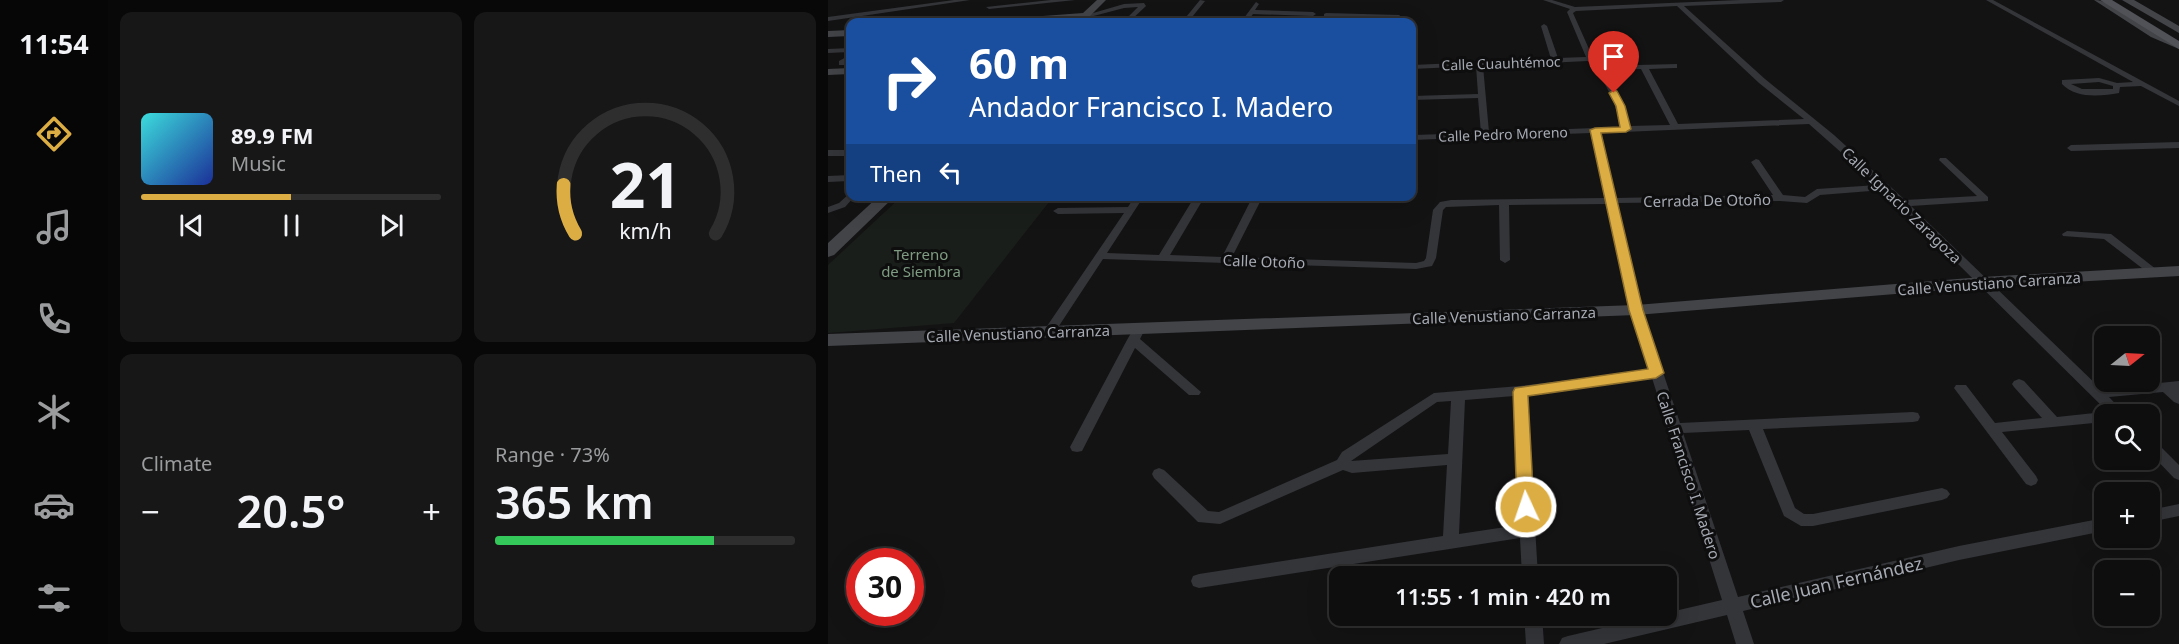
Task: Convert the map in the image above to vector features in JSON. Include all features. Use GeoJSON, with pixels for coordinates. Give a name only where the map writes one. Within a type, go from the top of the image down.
{"type":"FeatureCollection","features":[{"type":"Feature","properties":{"kind":"main road"},"geometry":{"type":"LineString","coordinates":[[2105,0],[2179,46]]}},
{"type":"Feature","properties":{"kind":"main road"},"geometry":{"type":"LineString","coordinates":[[2117,0],[2179,35]]}},
{"type":"Feature","properties":{"kind":"street"},"geometry":{"type":"LineString","coordinates":[[828,19],[967,0]]}},
{"type":"Feature","properties":{"kind":"street"},"geometry":{"type":"LineString","coordinates":[[989,7],[1072,0]]}},
{"type":"Feature","properties":{"kind":"street"},"geometry":{"type":"LineString","coordinates":[[1084,18],[1102,0]]}},
{"type":"Feature","properties":{"kind":"street"},"geometry":{"type":"LineString","coordinates":[[1546,0],[1575,9],[1781,0]]}},
{"type":"Feature","properties":{"kind":"street"},"geometry":{"type":"LineString","coordinates":[[1989,0],[2179,104]]}},
{"type":"Feature","properties":{"kind":"street"},"geometry":{"type":"LineString","coordinates":[[2099,0],[2155,35],[2179,46]]}},
{"type":"Feature","properties":{"kind":"street"},"geometry":{"type":"LineString","coordinates":[[2127,0],[2179,30]]}},
{"type":"Feature","properties":{"kind":"street"},"geometry":{"type":"LineString","coordinates":[[942,14],[953,1]]}},
{"type":"Feature","properties":{"kind":"street"},"geometry":{"type":"LineString","coordinates":[[1188,18],[1202,2]]}},
{"type":"Feature","properties":{"kind":"street"},"geometry":{"type":"LineString","coordinates":[[1247,18],[1256,4]]}},
{"type":"Feature","properties":{"kind":"street","name":"Calle Ignacio Zaragoza"},"geometry":{"type":"LineString","coordinates":[[1679,5],[1762,81],[1886,187],[2108,404]]}},
{"type":"Feature","properties":{"kind":"street"},"geometry":{"type":"LineString","coordinates":[[1086,18],[1124,6],[1144,6],[1130,18]]}},
{"type":"Feature","properties":{"kind":"street"},"geometry":{"type":"LineString","coordinates":[[1575,9],[1570,12],[1590,59],[1608,80],[1620,106],[1626,129]]}},
{"type":"Feature","properties":{"kind":"street"},"geometry":{"type":"LineString","coordinates":[[1251,12],[1313,14]]}},
{"type":"Feature","properties":{"kind":"street"},"geometry":{"type":"LineString","coordinates":[[1326,15],[1373,18]]}},
{"type":"Feature","properties":{"kind":"street"},"geometry":{"type":"LineString","coordinates":[[1394,18],[1399,17]]}},
{"type":"Feature","properties":{"kind":"street"},"geometry":{"type":"LineString","coordinates":[[1544,26],[1555,61]]}},
{"type":"Feature","properties":{"kind":"street"},"geometry":{"type":"LineString","coordinates":[[828,34],[846,33]]}},
{"type":"Feature","properties":{"kind":"street"},"geometry":{"type":"LineString","coordinates":[[828,51],[846,50]]}},
{"type":"Feature","properties":{"kind":"street","name":"Calle Cuauhtémoc"},"geometry":{"type":"LineString","coordinates":[[1416,67],[1590,59]]}},
{"type":"Feature","properties":{"kind":"street"},"geometry":{"type":"LineString","coordinates":[[1479,64],[1485,135]]}},
{"type":"Feature","properties":{"kind":"street"},"geometry":{"type":"LineString","coordinates":[[1644,66],[1675,127]]}},
{"type":"Feature","properties":{"kind":"street"},"geometry":{"type":"LineString","coordinates":[[1598,68],[1674,66]]}},
{"type":"Feature","properties":{"kind":"street"},"geometry":{"type":"LineString","coordinates":[[828,72],[846,67]]}},
{"type":"Feature","properties":{"kind":"street"},"geometry":{"type":"LineString","coordinates":[[2117,85],[2116,91],[2085,92],[2068,87],[2065,82],[2099,80],[2117,85],[2143,84]]}},
{"type":"Feature","properties":{"kind":"street"},"geometry":{"type":"LineString","coordinates":[[1416,98],[1482,96]]}},
{"type":"Feature","properties":{"kind":"street","name":"Calle Pedro Moreno"},"geometry":{"type":"LineString","coordinates":[[1416,138],[1811,121]]}},
{"type":"Feature","properties":{"kind":"street","name":"Calle Francisco I. Madero"},"geometry":{"type":"LineString","coordinates":[[1595,130],[1636,310],[1745,644]]}},
{"type":"Feature","properties":{"kind":"street"},"geometry":{"type":"LineString","coordinates":[[2071,148],[2179,145]]}},
{"type":"Feature","properties":{"kind":"street"},"geometry":{"type":"LineString","coordinates":[[828,153],[846,153]]}},
{"type":"Feature","properties":{"kind":"street"},"geometry":{"type":"LineString","coordinates":[[1903,203],[1985,199],[1943,160]]}},
{"type":"Feature","properties":{"kind":"street"},"geometry":{"type":"LineString","coordinates":[[1756,162],[1780,198]]}},
{"type":"Feature","properties":{"kind":"street"},"geometry":{"type":"LineString","coordinates":[[828,179],[846,178]]}},
{"type":"Feature","properties":{"kind":"street","name":"Cerrada De Otoño"},"geometry":{"type":"LineString","coordinates":[[1428,264],[1431,258],[1438,210],[1443,204],[1780,198],[1807,200],[1816,192],[1886,187]]}},
{"type":"Feature","properties":{"kind":"street"},"geometry":{"type":"LineString","coordinates":[[828,210],[842,206],[846,201]]}},
{"type":"Feature","properties":{"kind":"street"},"geometry":{"type":"LineString","coordinates":[[828,252],[883,201]]}},
{"type":"Feature","properties":{"kind":"street"},"geometry":{"type":"LineString","coordinates":[[1049,332],[1137,201]]}},
{"type":"Feature","properties":{"kind":"street"},"geometry":{"type":"LineString","coordinates":[[1162,257],[1197,201]]}},
{"type":"Feature","properties":{"kind":"street"},"geometry":{"type":"LineString","coordinates":[[1226,259],[1255,201]]}},
{"type":"Feature","properties":{"kind":"street"},"geometry":{"type":"LineString","coordinates":[[1504,203],[1505,260]]}},
{"type":"Feature","properties":{"kind":"street"},"geometry":{"type":"LineString","coordinates":[[1058,211],[1131,210]]}},
{"type":"Feature","properties":{"kind":"street"},"geometry":{"type":"LineString","coordinates":[[2067,234],[2107,236],[2155,273]]}},
{"type":"Feature","properties":{"kind":"street","name":"Calle Otoño"},"geometry":{"type":"LineString","coordinates":[[1100,256],[1416,266],[1428,264]]}},
{"type":"Feature","properties":{"kind":"street","name":"Calle Venustiano Carranza"},"geometry":{"type":"LineString","coordinates":[[828,340],[1049,332],[1136,335],[1636,310],[1982,282],[2179,272]]}},
{"type":"Feature","properties":{"kind":"street"},"geometry":{"type":"LineString","coordinates":[[1077,447],[1136,335],[1194,392]]}},
{"type":"Feature","properties":{"kind":"street"},"geometry":{"type":"LineString","coordinates":[[1159,474],[1204,517],[1220,518],[1342,464],[1347,456],[1434,398],[1520,392],[1656,373]]}},
{"type":"Feature","properties":{"kind":"street"},"geometry":{"type":"LineString","coordinates":[[2019,384],[2054,422]]}},
{"type":"Feature","properties":{"kind":"street"},"geometry":{"type":"LineString","coordinates":[[2097,394],[2172,387],[2179,399]]}},
{"type":"Feature","properties":{"kind":"street"},"geometry":{"type":"LineString","coordinates":[[1961,388],[2031,480]]}},
{"type":"Feature","properties":{"kind":"street"},"geometry":{"type":"LineString","coordinates":[[1520,392],[1529,566]]}},
{"type":"Feature","properties":{"kind":"street"},"geometry":{"type":"LineString","coordinates":[[1451,541],[1458,396]]}},
{"type":"Feature","properties":{"kind":"street"},"geometry":{"type":"LineString","coordinates":[[1674,428],[1913,417]]}},
{"type":"Feature","properties":{"kind":"street"},"geometry":{"type":"LineString","coordinates":[[1992,428],[2094,418]]}},
{"type":"Feature","properties":{"kind":"street"},"geometry":{"type":"LineString","coordinates":[[1754,424],[1789,512],[1801,520],[1813,520],[1942,494]]}},
{"type":"Feature","properties":{"kind":"street"},"geometry":{"type":"LineString","coordinates":[[2160,455],[2179,474]]}},
{"type":"Feature","properties":{"kind":"street"},"geometry":{"type":"LineString","coordinates":[[1342,464],[1352,467],[1454,459]]}},
{"type":"Feature","properties":{"kind":"street"},"geometry":{"type":"LineString","coordinates":[[2160,514],[2179,510]]}},
{"type":"Feature","properties":{"kind":"street","name":"Calle Juan Fernández"},"geometry":{"type":"LineString","coordinates":[[1568,644],[1959,553],[2094,527]]}},
{"type":"Feature","properties":{"kind":"street"},"geometry":{"type":"LineString","coordinates":[[1199,581],[1527,530]]}},
{"type":"Feature","properties":{"kind":"street"},"geometry":{"type":"LineString","coordinates":[[1534,626],[1535,644]]}},
{"type":"Feature","properties":{"kind":"green space","name":"Terreno de Siembra"},"geometry":{"type":"Polygon","coordinates":[[[897,201],[1050,201],[954,323],[828,333],[828,265],[897,201]]]}},
{"type":"Feature","properties":{"kind":"route"},"geometry":{"type":"LineString","coordinates":[[1526,507],[1520,392],[1656,373],[1636,310],[1595,130],[1626,129],[1614,93]]}}]}
